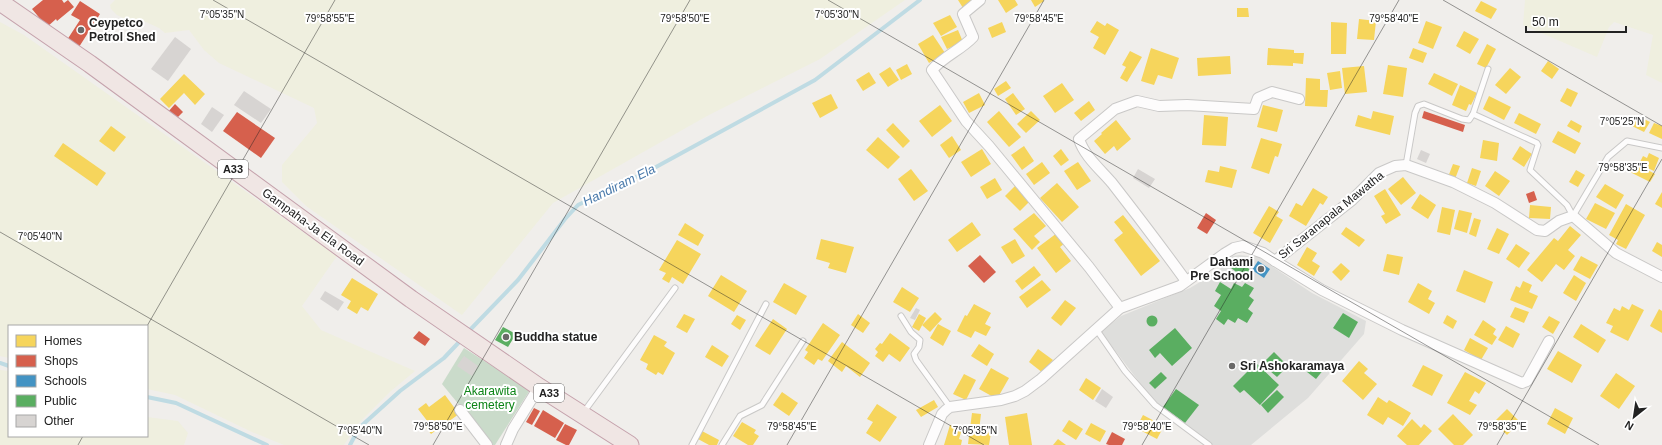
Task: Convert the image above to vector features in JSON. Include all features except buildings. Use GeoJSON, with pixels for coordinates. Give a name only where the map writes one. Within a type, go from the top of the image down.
{"type":"FeatureCollection","features":[{"type":"Feature","properties":{"kind":"highway","name":"Gampaha-Ja Ela Road"},"geometry":{"type":"LineString","coordinates":[[5,4],[90,64],[411,299],[539,387],[630,445]]}},
{"type":"Feature","properties":{"kind":"street"},"geometry":{"type":"LineString","coordinates":[[980,0],[963,14],[974,37],[968,43],[939,62],[932,70],[966,121],[989,146],[1089,267],[1120,308]]}},
{"type":"Feature","properties":{"kind":"street"},"geometry":{"type":"LineString","coordinates":[[1186,281],[1103,172],[1081,148],[1079,139],[1116,109],[1137,101],[1159,106],[1187,105],[1254,109],[1258,98],[1272,92],[1299,99]]}},
{"type":"Feature","properties":{"kind":"street"},"geometry":{"type":"LineString","coordinates":[[1406,165],[1453,182],[1478,194],[1537,230],[1545,231],[1559,221],[1573,216],[1616,253],[1662,277]]}},
{"type":"Feature","properties":{"kind":"street","name":"Sri Saranapala Mawatha"},"geometry":{"type":"LineString","coordinates":[[950,407],[1000,400],[1015,396],[1041,379],[1120,308],[1172,290],[1234,248],[1243,246],[1263,253],[1275,261],[1352,200],[1379,173],[1395,166],[1406,165]]}},
{"type":"Feature","properties":{"kind":"street"},"geometry":{"type":"LineString","coordinates":[[1275,261],[1322,290],[1402,330],[1522,383],[1527,381],[1549,341]]}},
{"type":"Feature","properties":{"kind":"street"},"geometry":{"type":"LineString","coordinates":[[506,445],[513,429],[539,387]]}},
{"type":"Feature","properties":{"kind":"street"},"geometry":{"type":"LineString","coordinates":[[929,445],[942,414],[950,407]]}},
{"type":"Feature","properties":{"kind":"street"},"geometry":{"type":"LineString","coordinates":[[460,410],[487,445]]}},
{"type":"Feature","properties":{"kind":"lane"},"geometry":{"type":"LineString","coordinates":[[1406,165],[1415,113],[1418,106],[1424,104],[1469,120],[1473,114],[1488,69]]}},
{"type":"Feature","properties":{"kind":"lane"},"geometry":{"type":"LineString","coordinates":[[1473,114],[1538,145],[1538,150],[1530,170],[1567,205],[1573,216]]}},
{"type":"Feature","properties":{"kind":"lane"},"geometry":{"type":"LineString","coordinates":[[1573,216],[1608,158],[1627,141],[1662,148]]}},
{"type":"Feature","properties":{"kind":"lane"},"geometry":{"type":"LineString","coordinates":[[582,414],[675,288]]}},
{"type":"Feature","properties":{"kind":"lane"},"geometry":{"type":"LineString","coordinates":[[692,445],[766,304]]}},
{"type":"Feature","properties":{"kind":"lane"},"geometry":{"type":"LineString","coordinates":[[901,316],[911,332],[920,340],[920,347],[914,354],[916,360],[950,407]]}},
{"type":"Feature","properties":{"kind":"lane"},"geometry":{"type":"LineString","coordinates":[[1096,329],[1125,372],[1155,405],[1209,445]]}},
{"type":"Feature","properties":{"kind":"lane"},"geometry":{"type":"LineString","coordinates":[[722,445],[740,416],[762,404],[803,341]]}},
{"type":"Feature","properties":{"kind":"shaded area","name":"Sri Ashokaramaya"},"geometry":{"type":"Polygon","coordinates":[[[1239,255],[1258,257],[1312,293],[1366,321],[1364,334],[1308,398],[1251,445],[1213,445],[1156,404],[1101,332],[1121,316],[1190,288],[1217,272],[1232,256],[1239,255]]]}},
{"type":"Feature","properties":{"kind":"green space"},"geometry":{"type":"Polygon","coordinates":[[[115,0],[905,0],[820,59],[707,116],[553,203],[462,315],[306,206],[282,182],[282,165],[317,123],[314,108],[219,63],[204,50],[189,30],[165,33],[159,28],[146,22],[127,20],[117,15],[111,9],[110,5],[115,0]]]}},
{"type":"Feature","properties":{"kind":"green space"},"geometry":{"type":"Polygon","coordinates":[[[1525,0],[1662,0],[1662,83],[1646,75],[1653,35],[1614,22],[1609,27],[1597,57],[1523,25],[1525,0]]]}},
{"type":"Feature","properties":{"kind":"green space"},"geometry":{"type":"Polygon","coordinates":[[[0,22],[24,35],[337,256],[302,306],[321,330],[415,371],[391,391],[357,425],[344,445],[284,445],[252,432],[175,395],[148,389],[148,325],[8,325],[8,358],[0,356],[0,22]]]}},
{"type":"Feature","properties":{"kind":"green space","name":"Akarawita cemetery"},"geometry":{"type":"Polygon","coordinates":[[[464,348],[530,390],[495,445],[492,445],[442,384],[464,348]]]}},
{"type":"Feature","properties":{"kind":"green space"},"geometry":{"type":"Polygon","coordinates":[[[0,370],[8,371],[8,437],[148,437],[148,417],[178,421],[188,433],[184,445],[0,445],[0,370]]]}},
{"type":"Feature","properties":{"kind":"waterway","name":"Handiram Ela"},"geometry":{"type":"LineString","coordinates":[[468,332],[518,280],[565,219],[578,205],[656,167],[815,80],[920,0]]}},
{"type":"Feature","properties":{"kind":"waterway","name":"Handiram Ela"},"geometry":{"type":"LineString","coordinates":[[350,445],[359,428],[400,391],[444,358],[462,339]]}},
{"type":"Feature","properties":{"kind":"waterway","name":"Handiram Ela"},"geometry":{"type":"LineString","coordinates":[[0,363],[8,366]]}},
{"type":"Feature","properties":{"kind":"waterway","name":"Handiram Ela"},"geometry":{"type":"LineString","coordinates":[[148,397],[176,403],[267,445]]}},
{"type":"Feature","properties":{"kind":"place","name":"Ceypetco Petrol Shed"},"geometry":{"type":"Point","coordinates":[81,30]}},
{"type":"Feature","properties":{"kind":"place","name":"Dahami Pre School"},"geometry":{"type":"Point","coordinates":[1261,269]}},
{"type":"Feature","properties":{"kind":"place","name":"Buddha statue"},"geometry":{"type":"Point","coordinates":[506,337]}},
{"type":"Feature","properties":{"kind":"place","name":"Sri Ashokaramaya"},"geometry":{"type":"Point","coordinates":[1232,366]}}]}
